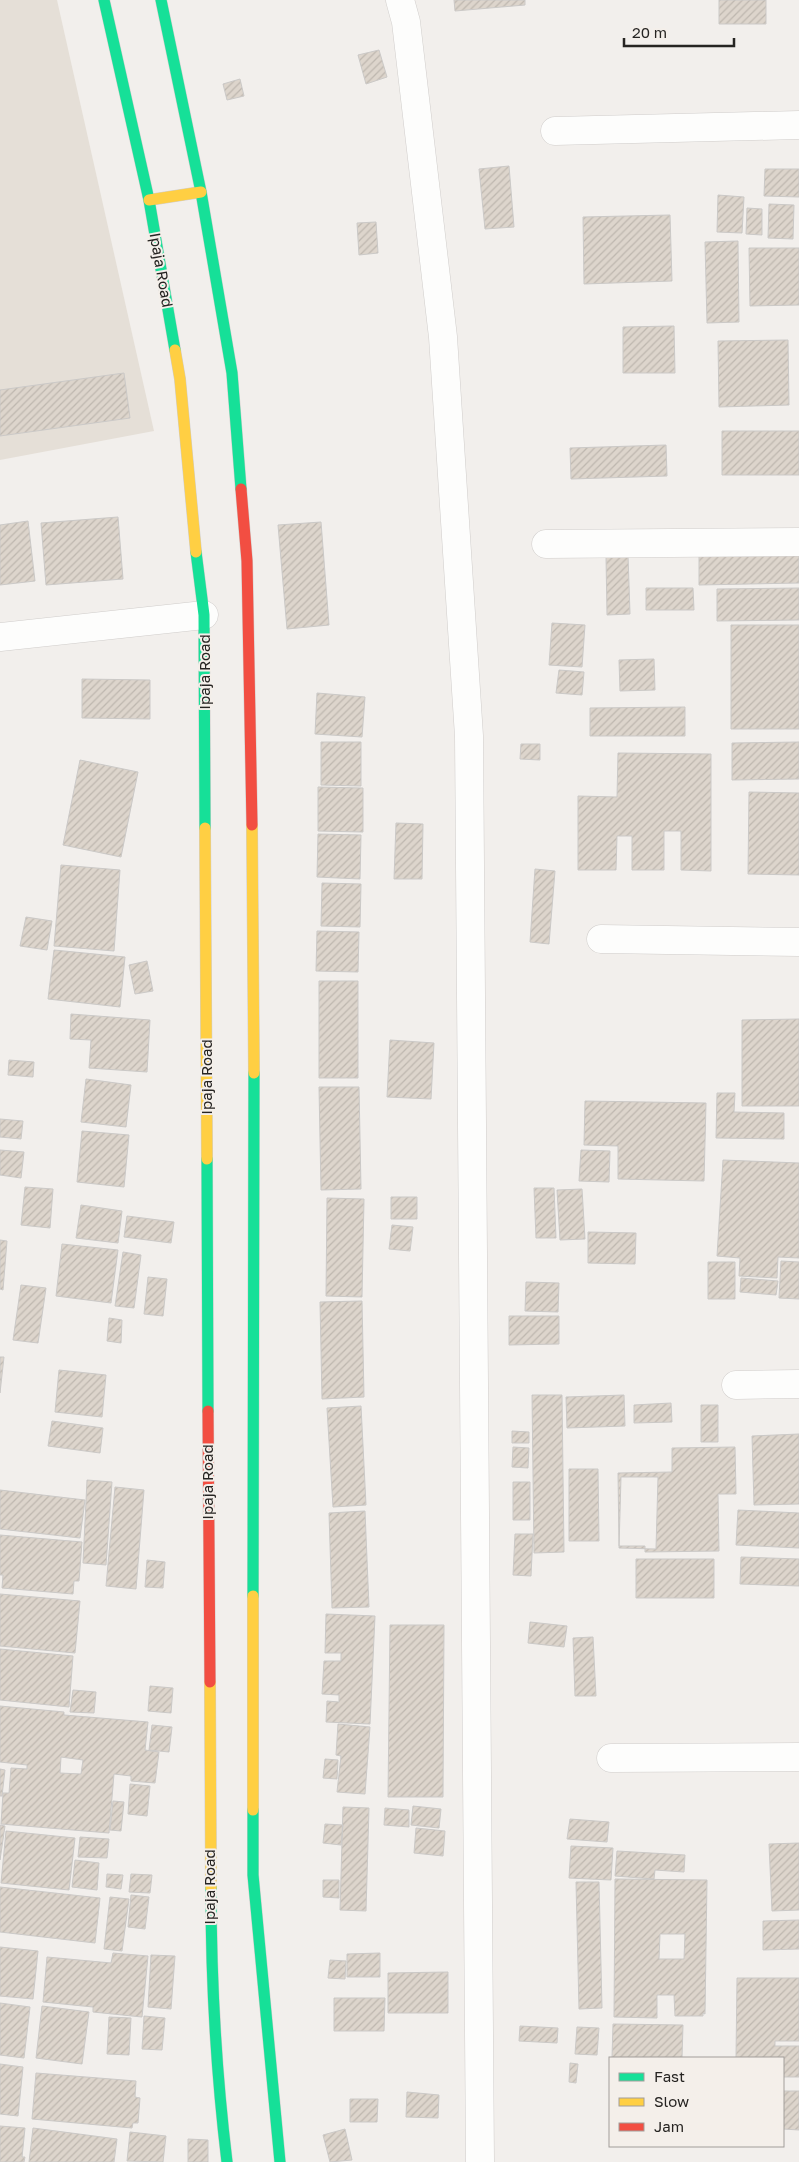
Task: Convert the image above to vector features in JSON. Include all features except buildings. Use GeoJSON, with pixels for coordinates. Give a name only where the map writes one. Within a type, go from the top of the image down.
{"type":"FeatureCollection","features":[{"type":"Feature","properties":{"kind":"main road","name":"Ipaja Road"},"geometry":{"type":"LineString","coordinates":[[104,0],[149,200],[180,379],[195,544],[204,615],[211,1971],[221,2110],[227,2162]]}},
{"type":"Feature","properties":{"kind":"main road"},"geometry":{"type":"LineString","coordinates":[[161,0],[202,192],[232,372],[247,561],[254,945],[253,1876],[280,2162]]}},
{"type":"Feature","properties":{"kind":"main road"},"geometry":{"type":"LineString","coordinates":[[149,200],[202,192]]}},
{"type":"Feature","properties":{"kind":"street"},"geometry":{"type":"LineString","coordinates":[[400,0],[406,22],[443,338],[468,736],[480,2162]]}},
{"type":"Feature","properties":{"kind":"street"},"geometry":{"type":"LineString","coordinates":[[555,131],[799,125]]}},
{"type":"Feature","properties":{"kind":"street"},"geometry":{"type":"LineString","coordinates":[[546,544],[799,542]]}},
{"type":"Feature","properties":{"kind":"street"},"geometry":{"type":"LineString","coordinates":[[0,640],[204,615]]}},
{"type":"Feature","properties":{"kind":"street"},"geometry":{"type":"LineString","coordinates":[[601,939],[799,942]]}},
{"type":"Feature","properties":{"kind":"street"},"geometry":{"type":"LineString","coordinates":[[736,1386],[799,1384]]}},
{"type":"Feature","properties":{"kind":"street"},"geometry":{"type":"LineString","coordinates":[[611,1758],[799,1757]]}},
{"type":"Feature","properties":{"kind":"shaded area"},"geometry":{"type":"Polygon","coordinates":[[[0,0],[57,0],[154,431],[0,460],[0,0]]]}},
{"type":"Feature","properties":{"kind":"traffic: fast"},"geometry":{"type":"LineString","coordinates":[[104,0],[149,200],[175,350]]}},
{"type":"Feature","properties":{"kind":"traffic: fast"},"geometry":{"type":"LineString","coordinates":[[161,0],[201,192],[232,373],[241,489]]}},
{"type":"Feature","properties":{"kind":"traffic: fast"},"geometry":{"type":"LineString","coordinates":[[196,552],[204,615],[205,828]]}},
{"type":"Feature","properties":{"kind":"traffic: fast"},"geometry":{"type":"LineString","coordinates":[[253,1596],[254,1073]]}},
{"type":"Feature","properties":{"kind":"traffic: fast"},"geometry":{"type":"LineString","coordinates":[[207,1159],[208,1411]]}},
{"type":"Feature","properties":{"kind":"traffic: fast"},"geometry":{"type":"LineString","coordinates":[[253,1810],[253,1875],[280,2162]]}},
{"type":"Feature","properties":{"kind":"traffic: fast"},"geometry":{"type":"LineString","coordinates":[[211,1888],[215,2025],[227,2162]]}},
{"type":"Feature","properties":{"kind":"traffic: slow"},"geometry":{"type":"LineString","coordinates":[[149,200],[201,192]]}},
{"type":"Feature","properties":{"kind":"traffic: slow"},"geometry":{"type":"LineString","coordinates":[[175,350],[180,379],[196,552]]}},
{"type":"Feature","properties":{"kind":"traffic: slow"},"geometry":{"type":"LineString","coordinates":[[252,825],[254,1073]]}},
{"type":"Feature","properties":{"kind":"traffic: slow"},"geometry":{"type":"LineString","coordinates":[[205,828],[207,1159]]}},
{"type":"Feature","properties":{"kind":"traffic: slow"},"geometry":{"type":"LineString","coordinates":[[253,1596],[253,1810]]}},
{"type":"Feature","properties":{"kind":"traffic: slow"},"geometry":{"type":"LineString","coordinates":[[210,1682],[211,1888]]}},
{"type":"Feature","properties":{"kind":"traffic: jam"},"geometry":{"type":"LineString","coordinates":[[241,489],[247,561],[252,825]]}},
{"type":"Feature","properties":{"kind":"traffic: jam"},"geometry":{"type":"LineString","coordinates":[[208,1411],[210,1682]]}}]}
